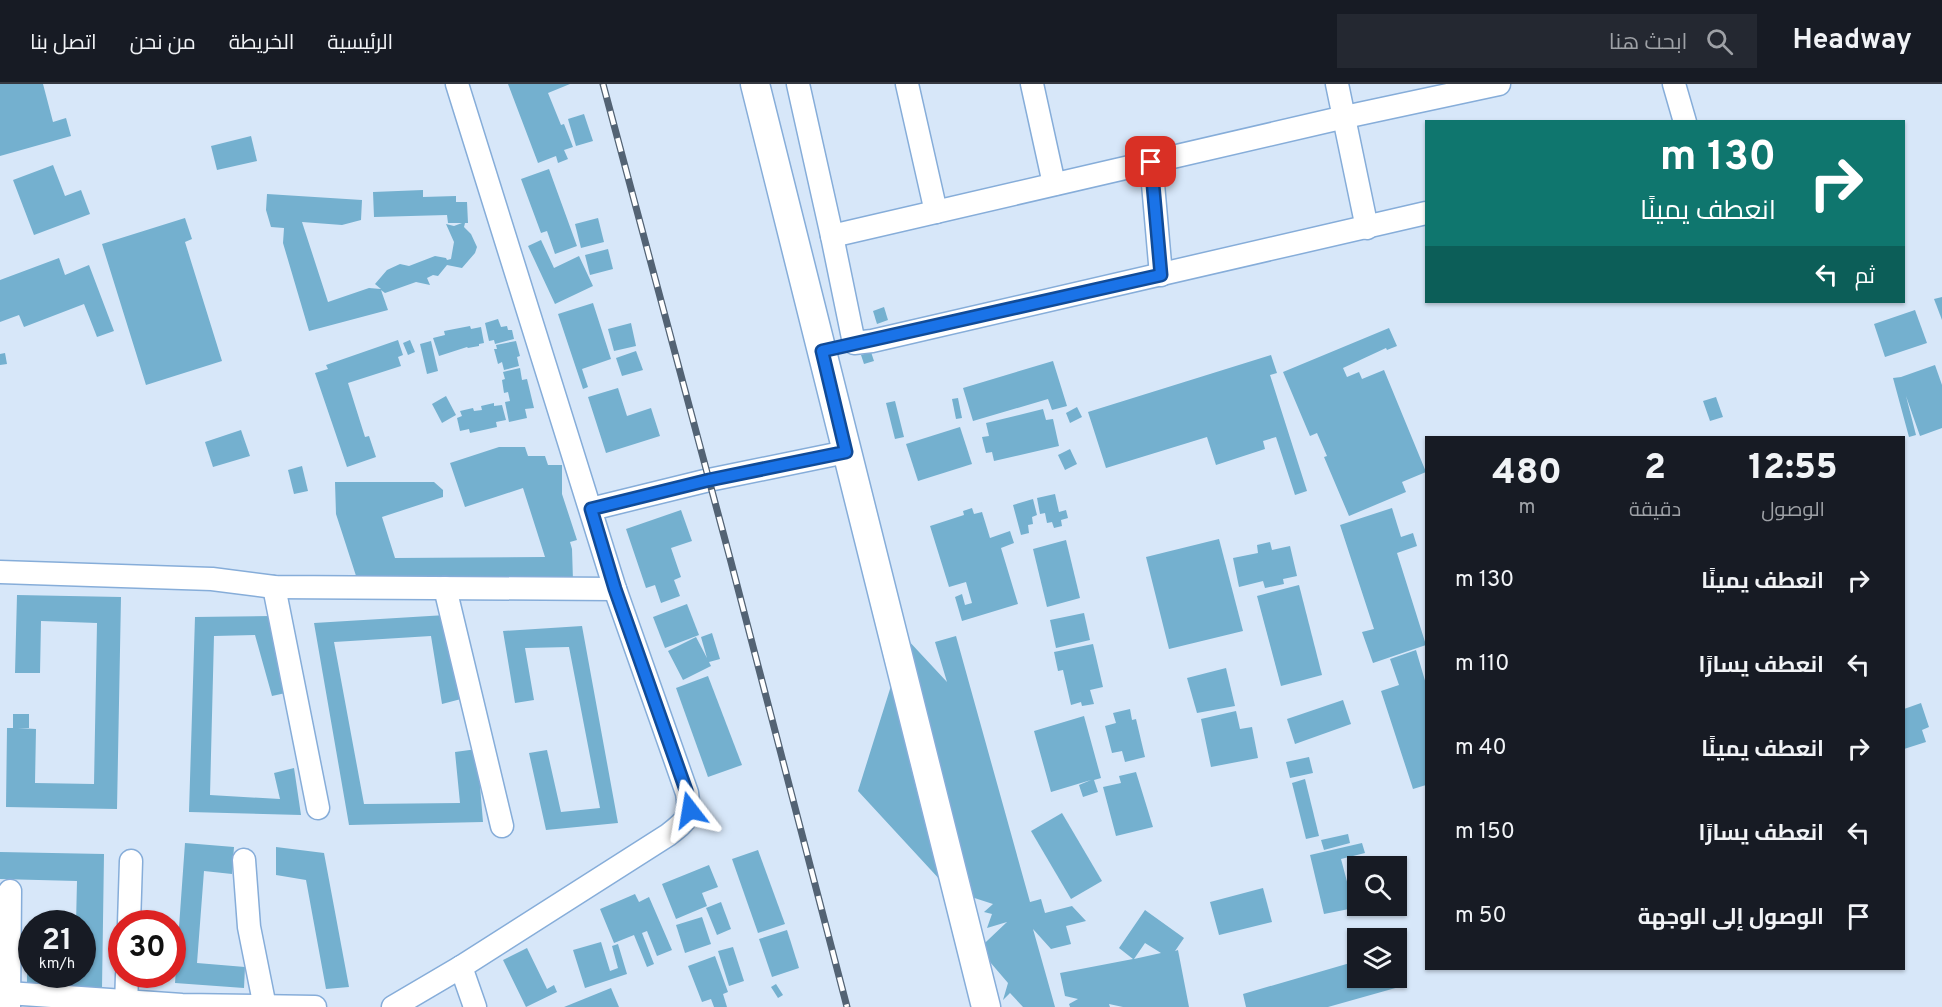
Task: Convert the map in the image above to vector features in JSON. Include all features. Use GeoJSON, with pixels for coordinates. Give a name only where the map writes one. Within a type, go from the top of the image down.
{"type":"FeatureCollection","features":[{"type":"Feature","properties":{"kind":"main road"},"geometry":{"type":"LineString","coordinates":[[754,84],[986,1007]]}},
{"type":"Feature","properties":{"kind":"street"},"geometry":{"type":"LineString","coordinates":[[393,1007],[461,967],[668,835],[686,821],[690,810],[687,793],[615,589],[457,84]]}},
{"type":"Feature","properties":{"kind":"street"},"geometry":{"type":"LineString","coordinates":[[798,84],[854,343]]}},
{"type":"Feature","properties":{"kind":"street"},"geometry":{"type":"LineString","coordinates":[[907,84],[936,212]]}},
{"type":"Feature","properties":{"kind":"street"},"geometry":{"type":"LineString","coordinates":[[1032,84],[1054,184]]}},
{"type":"Feature","properties":{"kind":"street"},"geometry":{"type":"LineString","coordinates":[[1337,84],[1367,228]]}},
{"type":"Feature","properties":{"kind":"street"},"geometry":{"type":"LineString","coordinates":[[832,236],[1345,117],[1447,89],[1499,84]]}},
{"type":"Feature","properties":{"kind":"street"},"geometry":{"type":"LineString","coordinates":[[1674,84],[1684,120]]}},
{"type":"Feature","properties":{"kind":"street"},"geometry":{"type":"LineString","coordinates":[[1151,162],[1161,275]]}},
{"type":"Feature","properties":{"kind":"street"},"geometry":{"type":"LineString","coordinates":[[822,351],[1425,213]]}},
{"type":"Feature","properties":{"kind":"street"},"geometry":{"type":"LineString","coordinates":[[591,509],[709,480],[846,452]]}},
{"type":"Feature","properties":{"kind":"street"},"geometry":{"type":"LineString","coordinates":[[0,572],[212,579],[274,587],[615,589]]}},
{"type":"Feature","properties":{"kind":"street"},"geometry":{"type":"LineString","coordinates":[[274,587],[318,808]]}},
{"type":"Feature","properties":{"kind":"street"},"geometry":{"type":"LineString","coordinates":[[445,588],[502,825]]}},
{"type":"Feature","properties":{"kind":"street"},"geometry":{"type":"LineString","coordinates":[[244,860],[249,927],[265,1007]]}},
{"type":"Feature","properties":{"kind":"street"},"geometry":{"type":"LineString","coordinates":[[129,910],[131,861]]}},
{"type":"Feature","properties":{"kind":"street"},"geometry":{"type":"LineString","coordinates":[[10,891],[9,1000],[315,1007]]}},
{"type":"Feature","properties":{"kind":"street"},"geometry":{"type":"LineString","coordinates":[[461,967],[475,1007]]}},
{"type":"Feature","properties":{"kind":"street"},"geometry":{"type":"LineString","coordinates":[[126,1004],[127,988]]}},
{"type":"Feature","properties":{"kind":"building"},"geometry":{"type":"Polygon","coordinates":[[[0,84],[43,84],[53,122],[66,118],[71,136],[0,156],[0,84]]]}},
{"type":"Feature","properties":{"kind":"building"},"geometry":{"type":"Polygon","coordinates":[[[508,84],[570,84],[548,93],[573,147],[564,150],[568,159],[558,163],[556,156],[538,163],[508,84]]]}},
{"type":"Feature","properties":{"kind":"building"},"geometry":{"type":"Polygon","coordinates":[[[584,114],[593,141],[576,146],[568,119],[584,114]]]}},
{"type":"Feature","properties":{"kind":"building"},"geometry":{"type":"Polygon","coordinates":[[[251,136],[257,161],[217,170],[211,146],[251,136]]]}},
{"type":"Feature","properties":{"kind":"building"},"geometry":{"type":"Polygon","coordinates":[[[53,165],[65,196],[81,190],[90,214],[34,235],[13,180],[53,165]]]}},
{"type":"Feature","properties":{"kind":"building"},"geometry":{"type":"Polygon","coordinates":[[[549,169],[577,246],[555,254],[547,231],[541,233],[521,179],[549,169]]]}},
{"type":"Feature","properties":{"kind":"building"},"geometry":{"type":"Polygon","coordinates":[[[423,190],[423,197],[456,196],[456,202],[467,202],[468,223],[465,223],[464,227],[471,234],[477,247],[475,253],[462,268],[447,265],[438,276],[433,275],[427,278],[430,285],[416,282],[385,293],[381,290],[388,310],[309,331],[283,243],[284,228],[271,227],[266,210],[267,194],[362,200],[361,220],[342,225],[302,222],[328,302],[369,288],[381,289],[375,284],[387,270],[400,264],[409,266],[435,256],[451,259],[454,242],[446,224],[454,226],[462,223],[448,223],[447,215],[374,217],[373,192],[423,190]]]}},
{"type":"Feature","properties":{"kind":"building"},"geometry":{"type":"Polygon","coordinates":[[[185,218],[192,239],[185,242],[222,361],[146,385],[102,244],[185,218]]]}},
{"type":"Feature","properties":{"kind":"building"},"geometry":{"type":"Polygon","coordinates":[[[598,218],[604,242],[581,248],[575,224],[598,218]]]}},
{"type":"Feature","properties":{"kind":"building"},"geometry":{"type":"Polygon","coordinates":[[[541,240],[554,268],[579,256],[593,286],[555,304],[528,246],[541,240]]]}},
{"type":"Feature","properties":{"kind":"building"},"geometry":{"type":"Polygon","coordinates":[[[608,249],[613,269],[590,275],[585,255],[608,249]]]}},
{"type":"Feature","properties":{"kind":"building"},"geometry":{"type":"Polygon","coordinates":[[[59,258],[65,275],[89,265],[114,331],[97,337],[84,304],[24,327],[19,315],[0,322],[0,280],[59,258]]]}},
{"type":"Feature","properties":{"kind":"building"},"geometry":{"type":"Polygon","coordinates":[[[1942,297],[1942,320],[1934,299],[1942,297]]]}},
{"type":"Feature","properties":{"kind":"building"},"geometry":{"type":"Polygon","coordinates":[[[593,303],[611,359],[582,369],[588,387],[583,389],[558,314],[593,303]]]}},
{"type":"Feature","properties":{"kind":"building"},"geometry":{"type":"Polygon","coordinates":[[[884,307],[888,320],[877,324],[873,311],[884,307]]]}},
{"type":"Feature","properties":{"kind":"building"},"geometry":{"type":"Polygon","coordinates":[[[1915,310],[1927,343],[1885,357],[1874,324],[1915,310]]]}},
{"type":"Feature","properties":{"kind":"building"},"geometry":{"type":"Polygon","coordinates":[[[498,319],[501,327],[507,326],[508,330],[512,330],[514,339],[495,344],[494,340],[489,341],[485,323],[498,319]]]}},
{"type":"Feature","properties":{"kind":"building"},"geometry":{"type":"Polygon","coordinates":[[[631,323],[636,346],[614,351],[608,329],[631,323]]]}},
{"type":"Feature","properties":{"kind":"building"},"geometry":{"type":"Polygon","coordinates":[[[470,326],[471,329],[481,327],[484,343],[439,356],[433,338],[445,335],[444,331],[470,326]]]}},
{"type":"Feature","properties":{"kind":"building"},"geometry":{"type":"Polygon","coordinates":[[[1389,328],[1397,346],[1387,350],[1386,348],[1343,368],[1347,377],[1359,372],[1362,379],[1384,370],[1425,472],[1402,482],[1406,492],[1349,516],[1324,457],[1327,456],[1317,433],[1310,436],[1283,372],[1389,328]]]}},
{"type":"Feature","properties":{"kind":"building"},"geometry":{"type":"Polygon","coordinates":[[[398,340],[403,355],[398,357],[401,366],[348,383],[365,437],[369,436],[376,457],[347,467],[315,373],[328,369],[326,365],[398,340]]]}},
{"type":"Feature","properties":{"kind":"building"},"geometry":{"type":"Polygon","coordinates":[[[410,340],[415,352],[408,355],[403,343],[410,340]]]}},
{"type":"Feature","properties":{"kind":"building"},"geometry":{"type":"Polygon","coordinates":[[[431,341],[438,371],[427,374],[420,344],[431,341]]]}},
{"type":"Feature","properties":{"kind":"building"},"geometry":{"type":"Polygon","coordinates":[[[516,341],[520,356],[517,357],[519,366],[504,370],[502,362],[498,364],[494,349],[497,349],[496,345],[516,341]]]}},
{"type":"Feature","properties":{"kind":"building"},"geometry":{"type":"Polygon","coordinates":[[[636,351],[643,370],[622,376],[616,358],[636,351]]]}},
{"type":"Feature","properties":{"kind":"building"},"geometry":{"type":"Polygon","coordinates":[[[871,352],[874,361],[864,364],[861,355],[871,352]]]}},
{"type":"Feature","properties":{"kind":"building"},"geometry":{"type":"Polygon","coordinates":[[[5,353],[7,364],[0,365],[0,354],[5,353]]]}},
{"type":"Feature","properties":{"kind":"building"},"geometry":{"type":"Polygon","coordinates":[[[1271,355],[1277,373],[1270,375],[1307,491],[1295,495],[1276,437],[1263,441],[1265,449],[1216,465],[1207,437],[1106,468],[1088,412],[1271,355]]]}},
{"type":"Feature","properties":{"kind":"building"},"geometry":{"type":"Polygon","coordinates":[[[1053,361],[1067,406],[1052,410],[1048,399],[973,421],[963,388],[1053,361]]]}},
{"type":"Feature","properties":{"kind":"building"},"geometry":{"type":"Polygon","coordinates":[[[1935,365],[1942,385],[1942,428],[1920,436],[1906,396],[1916,435],[1909,437],[1893,378],[1935,365]]]}},
{"type":"Feature","properties":{"kind":"building"},"geometry":{"type":"Polygon","coordinates":[[[520,368],[522,380],[527,379],[534,408],[525,409],[527,418],[509,422],[505,402],[510,401],[508,392],[504,393],[503,372],[520,368]]]}},
{"type":"Feature","properties":{"kind":"building"},"geometry":{"type":"Polygon","coordinates":[[[618,388],[627,416],[651,408],[660,436],[606,453],[588,397],[618,388]]]}},
{"type":"Feature","properties":{"kind":"building"},"geometry":{"type":"Polygon","coordinates":[[[446,396],[456,415],[442,423],[432,404],[446,396]]]}},
{"type":"Feature","properties":{"kind":"building"},"geometry":{"type":"Polygon","coordinates":[[[1716,397],[1723,417],[1710,421],[1703,401],[1716,397]]]}},
{"type":"Feature","properties":{"kind":"building"},"geometry":{"type":"Polygon","coordinates":[[[958,398],[962,418],[956,419],[952,399],[958,398]]]}},
{"type":"Feature","properties":{"kind":"building"},"geometry":{"type":"Polygon","coordinates":[[[895,401],[904,437],[895,439],[886,403],[895,401]]]}},
{"type":"Feature","properties":{"kind":"building"},"geometry":{"type":"Polygon","coordinates":[[[494,403],[494,406],[502,405],[506,420],[496,422],[497,427],[470,433],[469,429],[460,431],[457,418],[462,416],[460,411],[473,408],[474,411],[482,410],[481,406],[494,403]]]}},
{"type":"Feature","properties":{"kind":"building"},"geometry":{"type":"Polygon","coordinates":[[[1077,407],[1082,417],[1070,423],[1066,413],[1077,407]]]}},
{"type":"Feature","properties":{"kind":"building"},"geometry":{"type":"Polygon","coordinates":[[[1043,409],[1046,420],[1053,419],[1059,446],[994,461],[992,452],[986,453],[982,437],[989,436],[986,423],[1043,409]]]}},
{"type":"Feature","properties":{"kind":"building"},"geometry":{"type":"Polygon","coordinates":[[[960,427],[972,464],[918,481],[906,444],[960,427]]]}},
{"type":"Feature","properties":{"kind":"building"},"geometry":{"type":"Polygon","coordinates":[[[241,430],[250,456],[213,467],[205,442],[241,430]]]}},
{"type":"Feature","properties":{"kind":"building"},"geometry":{"type":"Polygon","coordinates":[[[499,447],[525,447],[528,456],[545,456],[548,465],[562,465],[562,494],[577,540],[570,542],[573,581],[358,582],[336,514],[335,482],[434,482],[443,490],[443,497],[382,517],[395,558],[545,557],[523,488],[465,507],[450,463],[499,447]]]}},
{"type":"Feature","properties":{"kind":"building"},"geometry":{"type":"Polygon","coordinates":[[[1070,449],[1077,464],[1065,470],[1058,455],[1070,449]]]}},
{"type":"Feature","properties":{"kind":"building"},"geometry":{"type":"Polygon","coordinates":[[[302,466],[308,491],[294,494],[288,470],[302,466]]]}},
{"type":"Feature","properties":{"kind":"building"},"geometry":{"type":"Polygon","coordinates":[[[1055,494],[1059,512],[1066,510],[1068,518],[1061,520],[1062,526],[1054,528],[1052,522],[1047,523],[1045,513],[1040,514],[1037,498],[1055,494]]]}},
{"type":"Feature","properties":{"kind":"building"},"geometry":{"type":"Polygon","coordinates":[[[1033,499],[1037,515],[1032,517],[1033,524],[1028,525],[1029,533],[1021,535],[1013,505],[1033,499]]]}},
{"type":"Feature","properties":{"kind":"building"},"geometry":{"type":"Polygon","coordinates":[[[972,508],[974,514],[982,512],[990,538],[1010,531],[1014,543],[1001,548],[1018,604],[962,621],[955,597],[962,594],[965,605],[972,603],[966,582],[949,587],[930,526],[964,515],[963,511],[972,508]]]}},
{"type":"Feature","properties":{"kind":"building"},"geometry":{"type":"Polygon","coordinates":[[[1392,508],[1401,537],[1413,533],[1417,546],[1397,553],[1425,645],[1373,663],[1362,632],[1374,629],[1340,525],[1392,508]]]}},
{"type":"Feature","properties":{"kind":"building"},"geometry":{"type":"Polygon","coordinates":[[[681,510],[692,541],[671,548],[681,577],[674,580],[680,596],[661,603],[655,585],[646,588],[626,529],[681,510]]]}},
{"type":"Feature","properties":{"kind":"building"},"geometry":{"type":"Polygon","coordinates":[[[1219,539],[1243,631],[1169,649],[1146,557],[1219,539]]]}},
{"type":"Feature","properties":{"kind":"building"},"geometry":{"type":"Polygon","coordinates":[[[1066,540],[1080,598],[1047,607],[1033,549],[1066,540]]]}},
{"type":"Feature","properties":{"kind":"building"},"geometry":{"type":"Polygon","coordinates":[[[1270,542],[1272,550],[1290,546],[1297,576],[1283,579],[1284,584],[1265,588],[1263,581],[1239,587],[1233,558],[1258,553],[1257,545],[1270,542]]]}},
{"type":"Feature","properties":{"kind":"building"},"geometry":{"type":"Polygon","coordinates":[[[1299,585],[1322,675],[1281,686],[1257,596],[1299,585]]]}},
{"type":"Feature","properties":{"kind":"building"},"geometry":{"type":"Polygon","coordinates":[[[17,595],[121,597],[117,809],[6,807],[7,728],[13,728],[13,714],[29,714],[29,728],[18,728],[36,729],[35,783],[94,784],[97,623],[41,621],[40,673],[15,673],[17,595]]]}},
{"type":"Feature","properties":{"kind":"building"},"geometry":{"type":"Polygon","coordinates":[[[687,604],[699,635],[665,648],[653,617],[687,604]]]}},
{"type":"Feature","properties":{"kind":"building"},"geometry":{"type":"Polygon","coordinates":[[[1084,613],[1090,640],[1056,648],[1050,620],[1084,613]]]}},
{"type":"Feature","properties":{"kind":"building"},"geometry":{"type":"Polygon","coordinates":[[[446,615],[461,699],[442,704],[431,636],[334,642],[364,804],[460,803],[455,752],[477,749],[483,822],[349,825],[314,623],[446,615]]]}},
{"type":"Feature","properties":{"kind":"building"},"geometry":{"type":"Polygon","coordinates":[[[272,616],[290,692],[272,696],[255,635],[214,636],[210,795],[280,799],[274,773],[294,768],[301,815],[189,812],[195,617],[272,616]]]}},
{"type":"Feature","properties":{"kind":"building"},"geometry":{"type":"Polygon","coordinates":[[[582,626],[618,823],[546,830],[529,753],[547,750],[561,812],[600,808],[569,647],[525,648],[534,700],[515,703],[503,631],[582,626]]]}},
{"type":"Feature","properties":{"kind":"building"},"geometry":{"type":"Polygon","coordinates":[[[712,633],[720,659],[709,662],[711,666],[683,680],[668,651],[696,637],[707,658],[701,637],[712,633]]]}},
{"type":"Feature","properties":{"kind":"building"},"geometry":{"type":"Polygon","coordinates":[[[956,636],[1030,902],[1041,899],[1045,913],[1072,906],[1086,921],[1066,926],[1071,944],[1051,949],[1033,929],[1055,1007],[1023,1007],[1010,993],[1003,1000],[1008,983],[990,962],[986,976],[969,958],[1007,922],[987,928],[992,914],[984,912],[993,904],[959,893],[942,882],[858,791],[906,638],[947,682],[935,642],[956,636]]]}},
{"type":"Feature","properties":{"kind":"building"},"geometry":{"type":"Polygon","coordinates":[[[1093,644],[1103,687],[1090,690],[1094,704],[1082,706],[1081,702],[1071,705],[1063,670],[1058,671],[1054,652],[1093,644]]]}},
{"type":"Feature","properties":{"kind":"building"},"geometry":{"type":"Polygon","coordinates":[[[1416,650],[1425,681],[1425,785],[1413,789],[1381,691],[1399,685],[1390,659],[1416,650]]]}},
{"type":"Feature","properties":{"kind":"building"},"geometry":{"type":"Polygon","coordinates":[[[1226,668],[1235,706],[1197,713],[1187,678],[1226,668]]]}},
{"type":"Feature","properties":{"kind":"building"},"geometry":{"type":"Polygon","coordinates":[[[708,676],[742,765],[708,777],[676,688],[708,676]]]}},
{"type":"Feature","properties":{"kind":"building"},"geometry":{"type":"Polygon","coordinates":[[[1343,700],[1351,724],[1295,744],[1287,719],[1343,700]]]}},
{"type":"Feature","properties":{"kind":"building"},"geometry":{"type":"Polygon","coordinates":[[[1921,703],[1929,727],[1922,730],[1926,742],[1905,749],[1905,709],[1921,703]]]}},
{"type":"Feature","properties":{"kind":"building"},"geometry":{"type":"Polygon","coordinates":[[[1130,709],[1132,720],[1136,719],[1145,757],[1125,762],[1122,751],[1112,753],[1105,726],[1116,723],[1113,713],[1130,709]]]}},
{"type":"Feature","properties":{"kind":"building"},"geometry":{"type":"Polygon","coordinates":[[[1236,711],[1240,729],[1252,727],[1258,758],[1211,767],[1201,719],[1236,711]]]}},
{"type":"Feature","properties":{"kind":"building"},"geometry":{"type":"Polygon","coordinates":[[[1084,716],[1101,778],[1094,780],[1098,792],[1083,797],[1079,785],[1091,780],[1051,792],[1034,731],[1084,716]]]}},
{"type":"Feature","properties":{"kind":"building"},"geometry":{"type":"Polygon","coordinates":[[[1309,757],[1313,773],[1290,778],[1286,762],[1309,757]]]}},
{"type":"Feature","properties":{"kind":"building"},"geometry":{"type":"Polygon","coordinates":[[[1136,772],[1153,827],[1116,836],[1103,787],[1121,783],[1119,776],[1136,772]]]}},
{"type":"Feature","properties":{"kind":"building"},"geometry":{"type":"Polygon","coordinates":[[[1305,779],[1319,836],[1306,839],[1292,783],[1305,779]]]}},
{"type":"Feature","properties":{"kind":"building"},"geometry":{"type":"Polygon","coordinates":[[[1062,813],[1102,881],[1071,899],[1031,831],[1062,813]]]}},
{"type":"Feature","properties":{"kind":"building"},"geometry":{"type":"Polygon","coordinates":[[[1348,834],[1350,843],[1324,850],[1321,840],[1348,834]]]}},
{"type":"Feature","properties":{"kind":"building"},"geometry":{"type":"Polygon","coordinates":[[[185,843],[234,847],[232,874],[204,871],[197,963],[245,967],[244,988],[186,984],[186,910],[180,910],[185,843]]]}},
{"type":"Feature","properties":{"kind":"building"},"geometry":{"type":"Polygon","coordinates":[[[1362,843],[1365,853],[1341,859],[1347,882],[1347,909],[1324,914],[1310,855],[1362,843]]]}},
{"type":"Feature","properties":{"kind":"building"},"geometry":{"type":"Polygon","coordinates":[[[276,847],[324,853],[349,987],[326,989],[306,880],[276,875],[276,847]]]}},
{"type":"Feature","properties":{"kind":"building"},"geometry":{"type":"Polygon","coordinates":[[[758,850],[785,924],[758,933],[732,859],[758,850]]]}},
{"type":"Feature","properties":{"kind":"building"},"geometry":{"type":"Polygon","coordinates":[[[0,852],[104,854],[102,988],[96,988],[96,910],[76,910],[77,881],[0,879],[0,852]]]}},
{"type":"Feature","properties":{"kind":"building"},"geometry":{"type":"Polygon","coordinates":[[[709,865],[718,887],[702,893],[707,906],[676,919],[662,884],[709,865]]]}},
{"type":"Feature","properties":{"kind":"building"},"geometry":{"type":"Polygon","coordinates":[[[1263,888],[1272,922],[1219,935],[1210,902],[1263,888]]]}},
{"type":"Feature","properties":{"kind":"building"},"geometry":{"type":"Polygon","coordinates":[[[635,894],[639,902],[649,897],[672,950],[657,956],[647,931],[642,933],[654,964],[647,967],[634,935],[614,943],[600,909],[635,894]]]}},
{"type":"Feature","properties":{"kind":"building"},"geometry":{"type":"Polygon","coordinates":[[[721,902],[731,929],[717,935],[706,908],[721,902]]]}},
{"type":"Feature","properties":{"kind":"building"},"geometry":{"type":"Polygon","coordinates":[[[1145,910],[1184,938],[1175,951],[1178,950],[1189,1007],[1123,1007],[1109,1004],[1110,1007],[1070,1007],[1069,1004],[1078,999],[1065,996],[1060,973],[1133,959],[1119,948],[1145,910]],[[1145,943],[1134,959],[1161,953],[1145,943]]]}},
{"type":"Feature","properties":{"kind":"building"},"geometry":{"type":"Polygon","coordinates":[[[702,917],[711,944],[685,953],[676,925],[702,917]]]}},
{"type":"Feature","properties":{"kind":"building"},"geometry":{"type":"Polygon","coordinates":[[[787,930],[799,968],[772,977],[759,939],[787,930]]]}},
{"type":"Feature","properties":{"kind":"building"},"geometry":{"type":"Polygon","coordinates":[[[601,942],[610,971],[618,968],[612,946],[618,944],[627,974],[585,988],[573,950],[601,942]]]}},
{"type":"Feature","properties":{"kind":"building"},"geometry":{"type":"Polygon","coordinates":[[[733,947],[744,981],[729,986],[718,951],[733,947]]]}},
{"type":"Feature","properties":{"kind":"building"},"geometry":{"type":"Polygon","coordinates":[[[527,948],[547,989],[554,985],[557,992],[526,1007],[503,960],[527,948]]]}},
{"type":"Feature","properties":{"kind":"building"},"geometry":{"type":"Polygon","coordinates":[[[715,956],[728,992],[723,994],[727,1007],[714,1007],[711,999],[702,1002],[688,966],[715,956]]]}},
{"type":"Feature","properties":{"kind":"building"},"geometry":{"type":"Polygon","coordinates":[[[1347,964],[1347,988],[1395,988],[1328,1007],[1246,1007],[1243,994],[1347,964]]]}},
{"type":"Feature","properties":{"kind":"building"},"geometry":{"type":"Polygon","coordinates":[[[776,984],[783,995],[778,998],[771,987],[776,984]]]}},
{"type":"Feature","properties":{"kind":"building"},"geometry":{"type":"Polygon","coordinates":[[[611,988],[619,1007],[564,1007],[611,988]]]}},
{"type":"Feature","properties":{"kind":"railway"},"geometry":{"type":"LineString","coordinates":[[603,84],[847,1007]]}},
{"type":"Feature","properties":{"kind":"route"},"geometry":{"type":"LineString","coordinates":[[690,810],[687,793],[615,589],[591,509],[709,480],[846,452],[822,351],[1161,275],[1151,162]]}}]}
